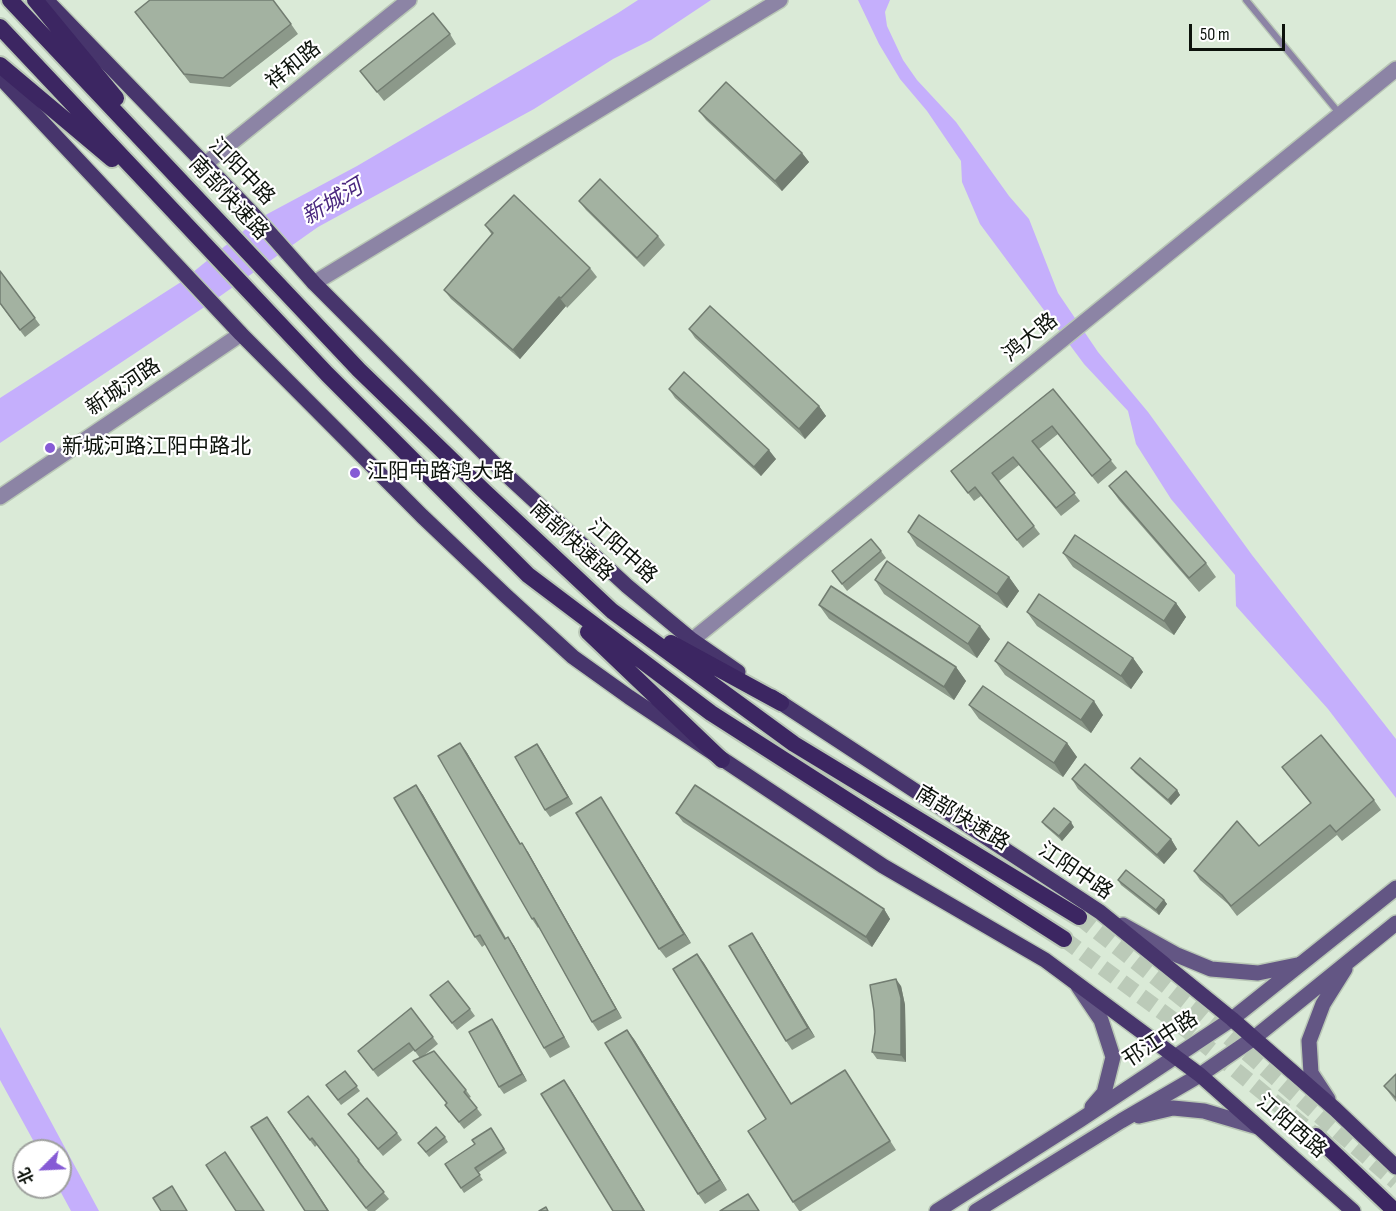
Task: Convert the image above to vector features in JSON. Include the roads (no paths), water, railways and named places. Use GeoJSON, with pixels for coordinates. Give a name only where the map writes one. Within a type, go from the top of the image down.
{"type":"FeatureCollection","features":[{"type":"Feature","properties":{"kind":"highway","name":"南部快速路"},"geometry":{"type":"LineString","coordinates":[[10,0],[376,386],[484,491],[612,610],[794,744],[1080,917]]}},
{"type":"Feature","properties":{"kind":"highway"},"geometry":{"type":"LineString","coordinates":[[35,0],[189,190]]}},
{"type":"Feature","properties":{"kind":"highway"},"geometry":{"type":"LineString","coordinates":[[0,27],[327,374],[528,575],[722,760]]}},
{"type":"Feature","properties":{"kind":"highway"},"geometry":{"type":"LineString","coordinates":[[0,65],[171,208]]}},
{"type":"Feature","properties":{"kind":"highway"},"geometry":{"type":"LineString","coordinates":[[528,575],[711,713],[1064,939]]}},
{"type":"Feature","properties":{"kind":"highway"},"geometry":{"type":"LineString","coordinates":[[612,610],[781,703]]}},
{"type":"Feature","properties":{"kind":"highway"},"geometry":{"type":"LineString","coordinates":[[1316,1136],[1395,1211]]}},
{"type":"Feature","properties":{"kind":"main road","name":"江阳中路"},"geometry":{"type":"LineString","coordinates":[[46,0],[252,213],[314,283],[499,468],[627,586],[692,640],[781,703],[1100,912],[1254,1038]]}},
{"type":"Feature","properties":{"kind":"main road"},"geometry":{"type":"LineString","coordinates":[[0,77],[242,334],[422,516],[505,596],[573,657],[629,698],[883,866],[1045,960],[1200,1075]]}},
{"type":"Feature","properties":{"kind":"main road","name":"邗江中路"},"geometry":{"type":"LineString","coordinates":[[937,1211],[1232,1019],[1396,888]]}},
{"type":"Feature","properties":{"kind":"main road"},"geometry":{"type":"LineString","coordinates":[[1100,912],[1177,955],[1211,969],[1258,973],[1300,964]]}},
{"type":"Feature","properties":{"kind":"main road"},"geometry":{"type":"LineString","coordinates":[[976,1211],[1200,1075],[1254,1038],[1396,923]]}},
{"type":"Feature","properties":{"kind":"main road"},"geometry":{"type":"LineString","coordinates":[[1335,1109],[1311,1073],[1309,1041],[1323,1004],[1353,956]]}},
{"type":"Feature","properties":{"kind":"main road"},"geometry":{"type":"LineString","coordinates":[[1077,983],[1101,1020],[1113,1057],[1104,1093],[1080,1120]]}},
{"type":"Feature","properties":{"kind":"main road","name":"江阳西路"},"geometry":{"type":"LineString","coordinates":[[1254,1038],[1335,1109],[1396,1167]]}},
{"type":"Feature","properties":{"kind":"main road","name":"江阳西路"},"geometry":{"type":"LineString","coordinates":[[1200,1075],[1353,1211]]}},
{"type":"Feature","properties":{"kind":"main road"},"geometry":{"type":"LineString","coordinates":[[1121,1121],[1173,1108],[1204,1112],[1258,1127]]}},
{"type":"Feature","properties":{"kind":"street","name":"祥和路"},"geometry":{"type":"LineString","coordinates":[[205,164],[408,0]]}},
{"type":"Feature","properties":{"kind":"street"},"geometry":{"type":"LineString","coordinates":[[314,283],[780,0]]}},
{"type":"Feature","properties":{"kind":"street","name":"鸿大路"},"geometry":{"type":"LineString","coordinates":[[692,640],[1396,69]]}},
{"type":"Feature","properties":{"kind":"street","name":"新城河路"},"geometry":{"type":"LineString","coordinates":[[0,497],[242,334]]}},
{"type":"Feature","properties":{"kind":"lane"},"geometry":{"type":"LineString","coordinates":[[1246,0],[1340,114]]}},
{"type":"Feature","properties":{"kind":"water","name":"新城河"},"geometry":{"type":"Polygon","coordinates":[[[638,0],[711,0],[651,40],[613,59],[534,109],[318,227],[209,304],[0,443],[0,398],[181,282],[258,219],[357,166],[638,0]]]}},
{"type":"Feature","properties":{"kind":"water"},"geometry":{"type":"Polygon","coordinates":[[[858,0],[890,0],[885,12],[887,26],[903,60],[917,80],[956,122],[1009,196],[1029,219],[1058,293],[1098,352],[1148,412],[1252,555],[1396,739],[1396,798],[1328,709],[1236,606],[1235,575],[1171,499],[1136,444],[1128,411],[1084,364],[980,224],[962,182],[961,161],[927,111],[900,79],[879,44],[858,0]]]}},
{"type":"Feature","properties":{"kind":"water"},"geometry":{"type":"Polygon","coordinates":[[[0,1027],[60,1139],[32,1139],[0,1080],[0,1027]]]}},
{"type":"Feature","properties":{"kind":"water"},"geometry":{"type":"Polygon","coordinates":[[[72,1161],[99,1211],[71,1211],[64,1199],[72,1199],[72,1161]]]}},
{"type":"Feature","properties":{"kind":"tunnel"},"geometry":{"type":"LineString","coordinates":[[1079,917],[1204,1016],[1396,1182]]}},
{"type":"Feature","properties":{"kind":"tunnel"},"geometry":{"type":"LineString","coordinates":[[1064,939],[1188,1031],[1316,1136]]}},
{"type":"Feature","properties":{"kind":"place","name":"新城河路江阳中路北"},"geometry":{"type":"Point","coordinates":[50,448]}},
{"type":"Feature","properties":{"kind":"place","name":"江阳中路鸿大路"},"geometry":{"type":"Point","coordinates":[355,473]}}]}
